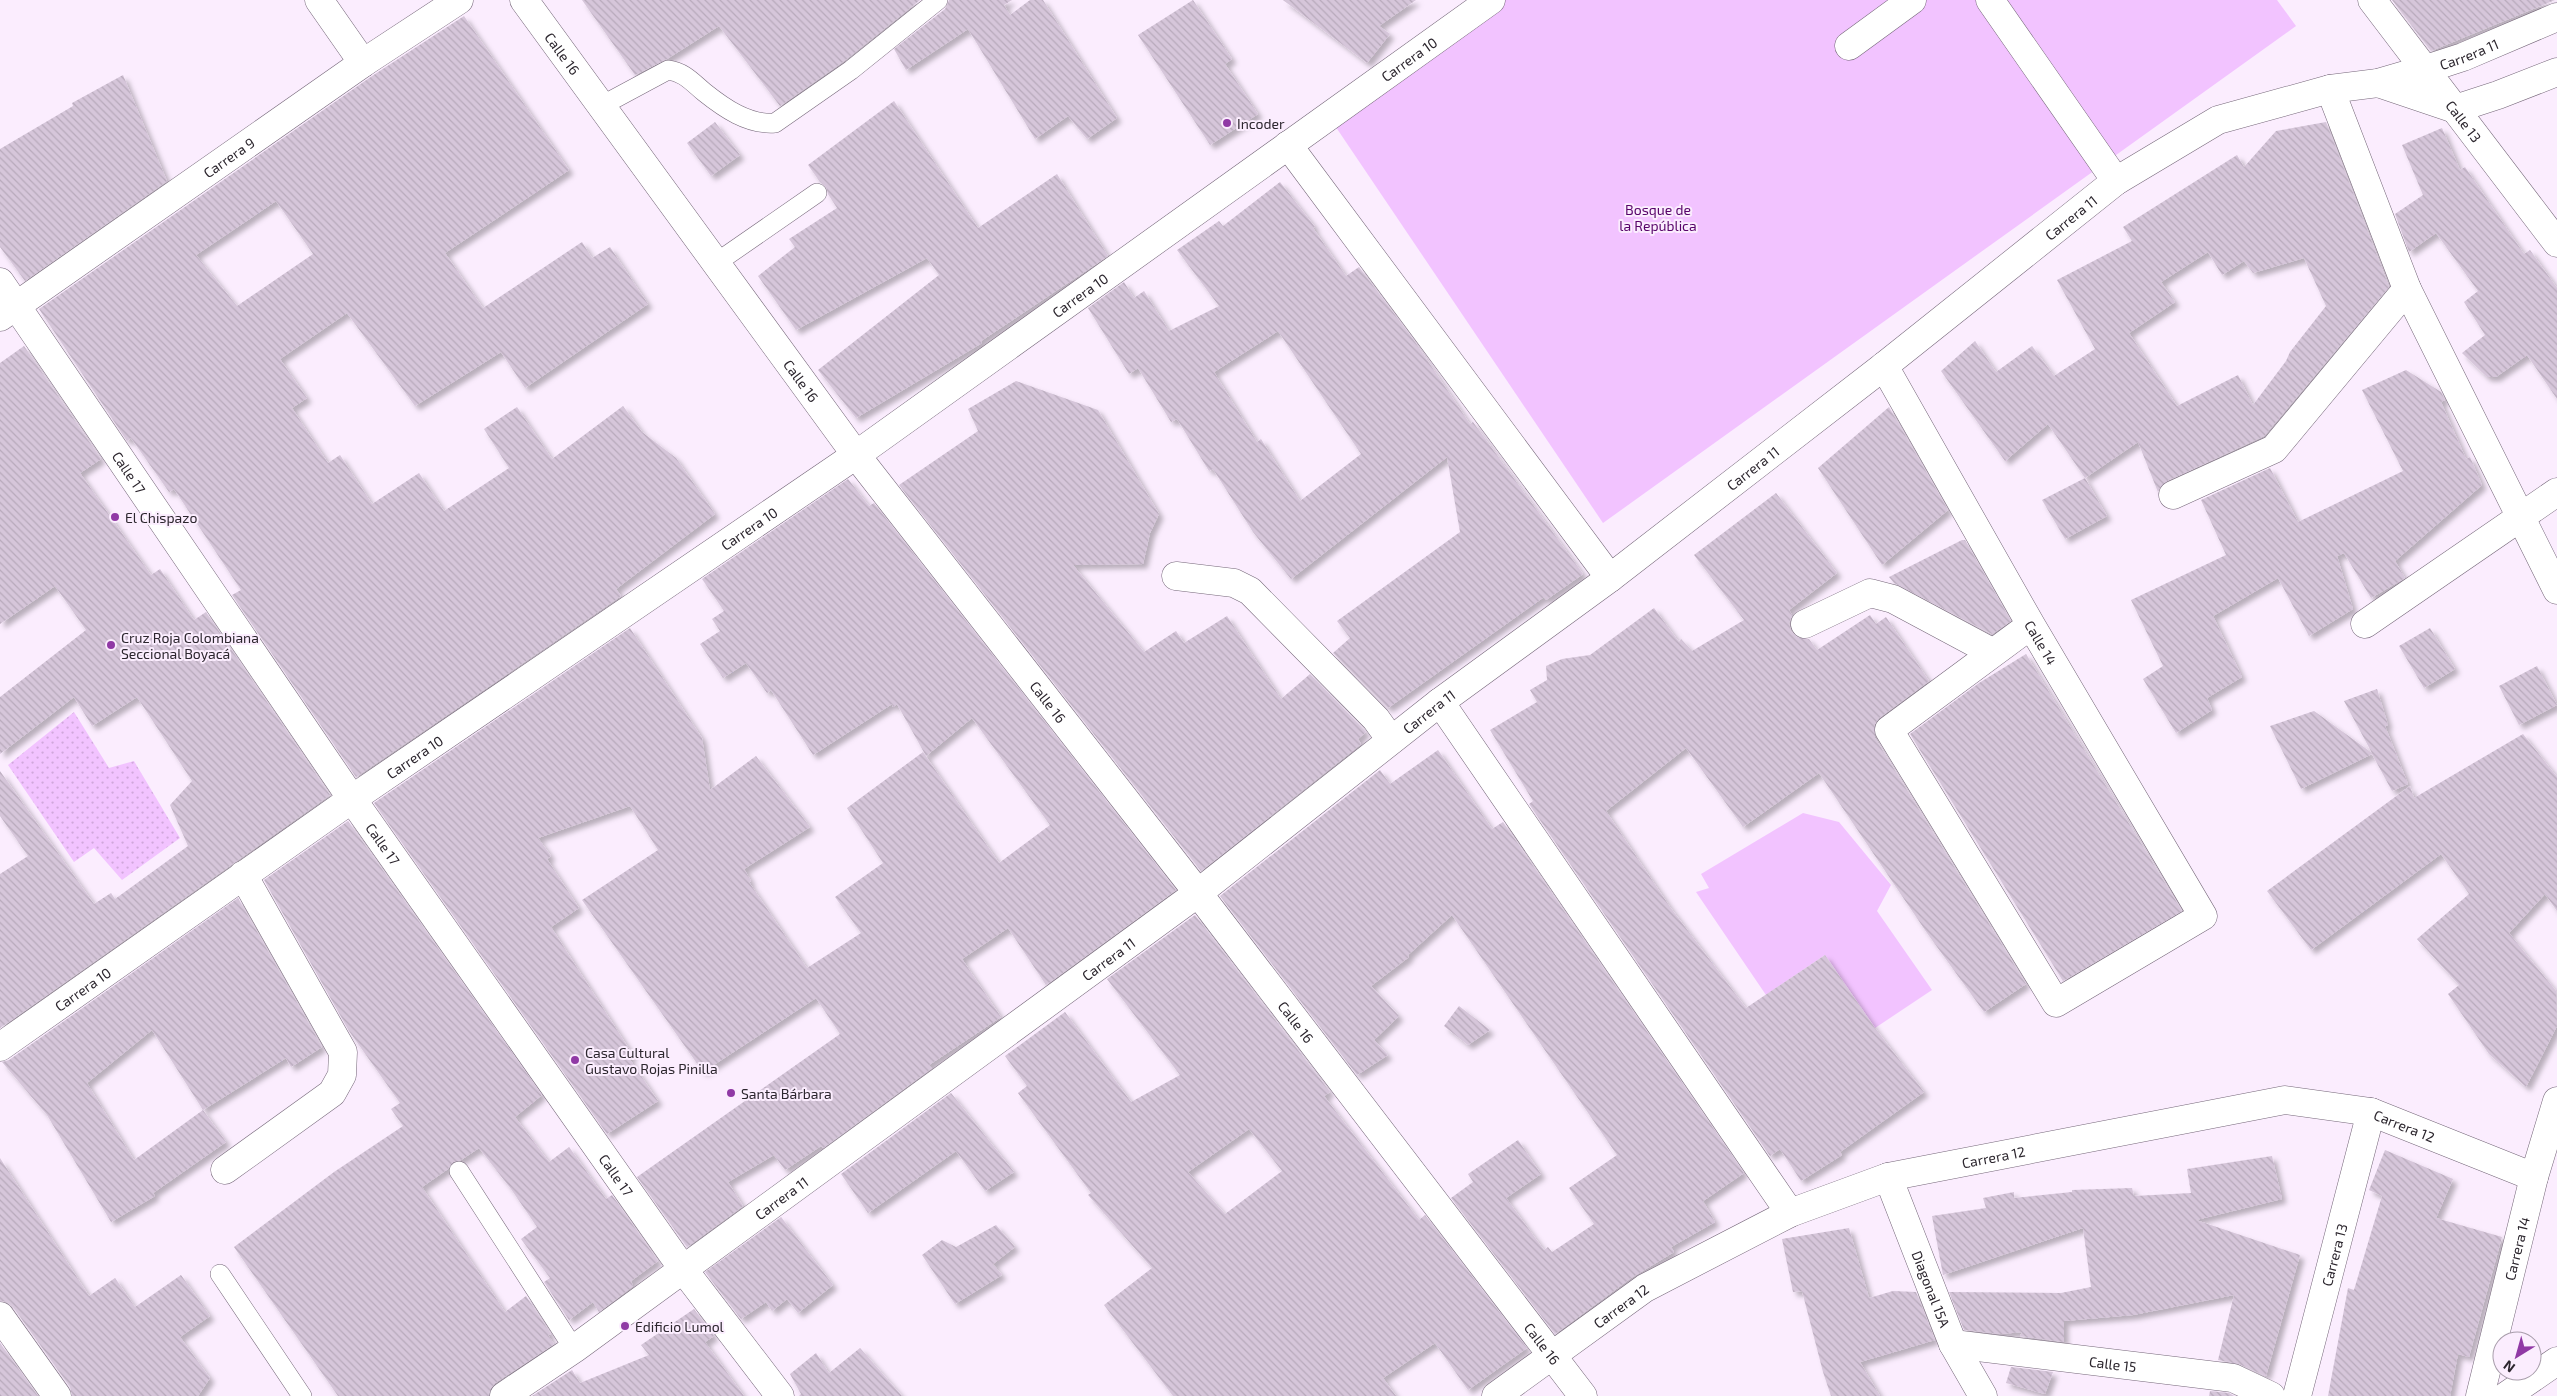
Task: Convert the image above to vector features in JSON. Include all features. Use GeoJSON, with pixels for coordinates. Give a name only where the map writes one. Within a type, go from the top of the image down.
{"type":"FeatureCollection","features":[{"type":"Feature","properties":{"kind":"street"},"geometry":{"type":"LineString","coordinates":[[319,0],[363,62]]}},
{"type":"Feature","properties":{"kind":"street","name":"Carrera 9"},"geometry":{"type":"LineString","coordinates":[[9,311],[363,62],[459,0]]}},
{"type":"Feature","properties":{"kind":"street","name":"Calle 16"},"geometry":{"type":"LineString","coordinates":[[524,0],[856,455],[1198,893],[1583,1396]]}},
{"type":"Feature","properties":{"kind":"street","name":"Carrera 10"},"geometry":{"type":"LineString","coordinates":[[0,1047],[352,798],[856,455],[1491,0]]}},
{"type":"Feature","properties":{"kind":"street"},"geometry":{"type":"LineString","coordinates":[[1849,46],[1912,0]]}},
{"type":"Feature","properties":{"kind":"street"},"geometry":{"type":"LineString","coordinates":[[1990,0],[2116,181]]}},
{"type":"Feature","properties":{"kind":"street","name":"Calle 13"},"geometry":{"type":"LineString","coordinates":[[2372,0],[2557,243]]}},
{"type":"Feature","properties":{"kind":"street","name":"Carrera 11"},"geometry":{"type":"LineString","coordinates":[[504,1396],[574,1349],[1198,893],[1440,702],[1610,578],[1884,366],[2116,181],[2218,120],[2330,89],[2378,83],[2426,69],[2463,57],[2557,17]]}},
{"type":"Feature","properties":{"kind":"street"},"geometry":{"type":"LineString","coordinates":[[2455,109],[2498,95],[2557,72]]}},
{"type":"Feature","properties":{"kind":"street","name":"Carrera 11"},"geometry":{"type":"LineString","coordinates":[[2378,83],[2455,109]]}},
{"type":"Feature","properties":{"kind":"street"},"geometry":{"type":"LineString","coordinates":[[2330,89],[2407,289],[2557,590]]}},
{"type":"Feature","properties":{"kind":"street"},"geometry":{"type":"LineString","coordinates":[[1288,145],[1610,578]]}},
{"type":"Feature","properties":{"kind":"street","name":"Calle 17"},"geometry":{"type":"LineString","coordinates":[[0,282],[9,311],[683,1269],[780,1396]]}},
{"type":"Feature","properties":{"kind":"street"},"geometry":{"type":"LineString","coordinates":[[2172,495],[2274,449],[2407,289]]}},
{"type":"Feature","properties":{"kind":"street","name":"Calle 14"},"geometry":{"type":"LineString","coordinates":[[1884,366],[2031,625],[2203,916],[2056,1003],[1889,730],[1992,652]]}},
{"type":"Feature","properties":{"kind":"street"},"geometry":{"type":"LineString","coordinates":[[2365,624],[2557,492]]}},
{"type":"Feature","properties":{"kind":"street"},"geometry":{"type":"LineString","coordinates":[[1176,576],[1234,584],[1250,591],[1376,719],[1391,740]]}},
{"type":"Feature","properties":{"kind":"street"},"geometry":{"type":"LineString","coordinates":[[1805,624],[1870,593],[1893,599],[1992,652],[2031,625]]}},
{"type":"Feature","properties":{"kind":"street"},"geometry":{"type":"LineString","coordinates":[[1440,702],[1790,1213]]}},
{"type":"Feature","properties":{"kind":"street"},"geometry":{"type":"LineString","coordinates":[[225,1170],[332,1093],[342,1075],[343,1052],[243,876]]}},
{"type":"Feature","properties":{"kind":"street","name":"Carrera 12"},"geometry":{"type":"LineString","coordinates":[[1496,1396],[1550,1355],[1645,1288],[1790,1213],[1888,1177],[2285,1100],[2371,1112],[2534,1177]]}},
{"type":"Feature","properties":{"kind":"street","name":"Carrera 14"},"geometry":{"type":"LineString","coordinates":[[2480,1396],[2534,1177],[2557,1101]]}},
{"type":"Feature","properties":{"kind":"street","name":"Carrera 13"},"geometry":{"type":"LineString","coordinates":[[2297,1396],[2371,1112]]}},
{"type":"Feature","properties":{"kind":"street","name":"Diagonal 15A"},"geometry":{"type":"LineString","coordinates":[[1888,1177],[1952,1344],[1983,1396]]}},
{"type":"Feature","properties":{"kind":"street"},"geometry":{"type":"LineString","coordinates":[[0,1316],[57,1396]]}},
{"type":"Feature","properties":{"kind":"street","name":"Calle 15"},"geometry":{"type":"LineString","coordinates":[[1952,1344],[2234,1378],[2271,1396]]}},
{"type":"Feature","properties":{"kind":"street"},"geometry":{"type":"LineString","coordinates":[[2506,1396],[2557,1361]]}},
{"type":"Feature","properties":{"kind":"lane"},"geometry":{"type":"LineString","coordinates":[[601,106],[668,70],[680,72],[736,114],[766,124],[775,123],[851,70],[938,0]]}},
{"type":"Feature","properties":{"kind":"lane"},"geometry":{"type":"LineString","coordinates":[[716,263],[817,193]]}},
{"type":"Feature","properties":{"kind":"lane"},"geometry":{"type":"LineString","coordinates":[[459,1171],[574,1349]]}},
{"type":"Feature","properties":{"kind":"lane"},"geometry":{"type":"LineString","coordinates":[[220,1274],[302,1396]]}},
{"type":"Feature","properties":{"kind":"green space","name":"Bosque de la República"},"geometry":{"type":"Polygon","coordinates":[[[1468,0],[2277,0],[2296,26],[1603,523],[1323,108],[1468,0]]]}},
{"type":"Feature","properties":{"kind":"green space"},"geometry":{"type":"Polygon","coordinates":[[[74,712],[109,768],[134,761],[180,838],[122,880],[94,848],[74,862],[8,765],[74,712]]]}},
{"type":"Feature","properties":{"kind":"green space"},"geometry":{"type":"Polygon","coordinates":[[[1803,813],[1839,822],[1891,885],[1877,911],[1932,990],[1875,1028],[1825,955],[1766,995],[1696,892],[1709,888],[1701,874],[1803,813]]]}},
{"type":"Feature","properties":{"kind":"building"},"geometry":{"type":"Polygon","coordinates":[[[582,0],[920,0],[844,61],[780,106],[719,26],[667,59],[635,75],[582,0]]]}},
{"type":"Feature","properties":{"kind":"building"},"geometry":{"type":"Polygon","coordinates":[[[949,0],[1012,0],[1004,5],[1010,15],[1030,0],[1043,0],[1117,118],[1087,139],[1068,116],[1035,139],[968,29],[906,70],[894,49],[945,9],[949,0]]]}},
{"type":"Feature","properties":{"kind":"building"},"geometry":{"type":"Polygon","coordinates":[[[1193,0],[1232,59],[1225,64],[1258,114],[1210,145],[1138,35],[1193,0]]]}},
{"type":"Feature","properties":{"kind":"building"},"geometry":{"type":"Polygon","coordinates":[[[1283,0],[1416,0],[1379,26],[1390,34],[1367,63],[1283,0]]]}},
{"type":"Feature","properties":{"kind":"building"},"geometry":{"type":"Polygon","coordinates":[[[2392,0],[2555,0],[2431,51],[2392,0]]]}},
{"type":"Feature","properties":{"kind":"building"},"geometry":{"type":"Polygon","coordinates":[[[464,16],[569,170],[445,253],[483,308],[582,242],[592,258],[610,247],[648,304],[525,388],[501,352],[415,406],[347,313],[280,359],[307,398],[292,408],[328,463],[340,455],[372,504],[419,473],[444,511],[509,468],[484,429],[517,407],[552,459],[623,406],[642,432],[676,458],[715,514],[616,589],[621,596],[356,777],[232,595],[241,590],[174,489],[169,492],[131,438],[127,441],[39,309],[372,76],[464,16]],[[276,201],[196,255],[237,306],[313,254],[276,201]]]}},
{"type":"Feature","properties":{"kind":"building"},"geometry":{"type":"Polygon","coordinates":[[[123,75],[167,181],[25,281],[0,247],[0,149],[73,106],[72,103],[123,75]]]}},
{"type":"Feature","properties":{"kind":"building"},"geometry":{"type":"Polygon","coordinates":[[[894,101],[978,228],[1057,174],[1108,256],[981,341],[982,343],[856,418],[818,370],[939,275],[927,258],[796,330],[758,276],[795,247],[789,239],[837,208],[826,187],[808,165],[894,101]]]}},
{"type":"Feature","properties":{"kind":"building"},"geometry":{"type":"Polygon","coordinates":[[[715,122],[740,155],[711,176],[687,143],[715,122]]]}},
{"type":"Feature","properties":{"kind":"building"},"geometry":{"type":"Polygon","coordinates":[[[2326,122],[2389,287],[2264,436],[2167,481],[2158,492],[2138,442],[2085,478],[2048,424],[2005,461],[1941,371],[1975,341],[1996,372],[2032,346],[2054,376],[2095,349],[2057,280],[2132,241],[2123,227],[2237,155],[2244,167],[2276,131],[2326,122]],[[2208,252],[2161,282],[2175,302],[2129,333],[2177,406],[2238,375],[2253,405],[2286,361],[2290,352],[2326,306],[2304,258],[2253,273],[2244,261],[2222,275],[2208,252]]]}},
{"type":"Feature","properties":{"kind":"building"},"geometry":{"type":"Polygon","coordinates":[[[2442,128],[2460,170],[2465,167],[2524,254],[2530,250],[2557,288],[2557,399],[2527,355],[2496,377],[2487,377],[2462,353],[2485,335],[2464,302],[2478,291],[2436,233],[2409,252],[2395,214],[2423,195],[2402,145],[2442,128]]]}},
{"type":"Feature","properties":{"kind":"building"},"geometry":{"type":"Polygon","coordinates":[[[1280,182],[1315,227],[1313,228],[1346,276],[1359,267],[1413,339],[1470,424],[1473,422],[1583,574],[1546,600],[1544,597],[1388,708],[1333,653],[1350,638],[1337,621],[1460,532],[1447,457],[1291,579],[1253,532],[1213,469],[1209,471],[1177,419],[1171,422],[1138,368],[1129,374],[1088,308],[1124,282],[1134,298],[1144,291],[1169,331],[1219,306],[1177,250],[1219,221],[1223,226],[1280,182]],[[1278,331],[1214,372],[1257,442],[1261,439],[1300,501],[1361,454],[1278,331]]]}},
{"type":"Feature","properties":{"kind":"building"},"geometry":{"type":"Polygon","coordinates":[[[24,346],[101,459],[80,473],[151,575],[160,569],[194,620],[206,612],[330,795],[0,1028],[0,874],[28,856],[0,816],[0,771],[94,904],[111,893],[115,899],[188,846],[170,805],[192,781],[137,697],[92,726],[74,697],[0,754],[0,697],[86,630],[55,586],[0,624],[0,363],[24,346]]]}},
{"type":"Feature","properties":{"kind":"building"},"geometry":{"type":"Polygon","coordinates":[[[2406,370],[2441,392],[2445,400],[2441,402],[2466,459],[2470,457],[2482,485],[2395,561],[2405,578],[2371,598],[2344,553],[2337,556],[2353,609],[2309,636],[2278,578],[2213,616],[2242,677],[2207,698],[2212,710],[2176,733],[2143,679],[2163,666],[2131,600],[2226,555],[2201,500],[2270,468],[2298,522],[2403,471],[2362,390],[2406,370]]]}},
{"type":"Feature","properties":{"kind":"building"},"geometry":{"type":"Polygon","coordinates":[[[1016,381],[1098,410],[1159,514],[1150,533],[1143,564],[1073,565],[1144,652],[1176,631],[1184,643],[1227,616],[1281,699],[1310,674],[1366,732],[1358,739],[1361,744],[1201,871],[899,485],[978,431],[968,409],[1016,381]]]}},
{"type":"Feature","properties":{"kind":"building"},"geometry":{"type":"Polygon","coordinates":[[[1889,407],[1948,510],[1882,565],[1818,468],[1889,407]]]}},
{"type":"Feature","properties":{"kind":"building"},"geometry":{"type":"Polygon","coordinates":[[[2085,478],[2107,516],[2065,539],[2042,500],[2085,478]]]}},
{"type":"Feature","properties":{"kind":"building"},"geometry":{"type":"Polygon","coordinates":[[[848,479],[869,506],[874,503],[1176,890],[1046,985],[1008,928],[962,959],[1001,1017],[929,1065],[932,1068],[823,1148],[821,1146],[785,1170],[774,1155],[728,1182],[743,1206],[687,1247],[637,1177],[840,1034],[816,998],[703,1072],[582,900],[658,850],[630,806],[538,838],[551,856],[547,859],[579,908],[551,927],[633,1055],[629,1058],[658,1101],[607,1134],[374,803],[630,628],[702,738],[710,790],[756,756],[810,827],[744,869],[751,881],[749,882],[807,968],[861,933],[835,897],[883,863],[847,808],[923,752],[999,863],[1050,825],[972,718],[926,756],[897,704],[893,707],[892,704],[813,755],[771,690],[767,693],[746,663],[723,678],[700,644],[720,631],[712,619],[724,611],[702,579],[848,479]]]}},
{"type":"Feature","properties":{"kind":"building"},"geometry":{"type":"Polygon","coordinates":[[[1776,493],[1837,573],[1789,610],[1792,615],[1789,623],[1791,631],[1797,637],[1809,639],[1817,650],[1870,615],[1876,624],[1886,617],[1929,681],[1879,718],[1875,724],[1875,738],[2026,984],[1984,1012],[1927,933],[1819,773],[1743,827],[1686,748],[1606,811],[1670,907],[1746,1008],[1825,955],[1875,1028],[1924,1092],[1840,1152],[1842,1155],[1801,1181],[1780,1149],[1770,1156],[1529,804],[1533,801],[1490,730],[1537,702],[1530,690],[1547,680],[1546,666],[1562,659],[1590,655],[1654,608],[1679,642],[1681,639],[1692,651],[1744,620],[1694,555],[1776,493]]]}},
{"type":"Feature","properties":{"kind":"building"},"geometry":{"type":"Polygon","coordinates":[[[1965,540],[2011,621],[1992,634],[1894,583],[1889,577],[1965,540]]]}},
{"type":"Feature","properties":{"kind":"building"},"geometry":{"type":"Polygon","coordinates":[[[2430,628],[2455,669],[2424,688],[2399,646],[2430,628]]]}},
{"type":"Feature","properties":{"kind":"building"},"geometry":{"type":"Polygon","coordinates":[[[2026,654],[2182,911],[2063,981],[1910,734],[1979,683],[2026,654]]]}},
{"type":"Feature","properties":{"kind":"building"},"geometry":{"type":"Polygon","coordinates":[[[2537,666],[2557,705],[2519,725],[2499,686],[2537,666]]]}},
{"type":"Feature","properties":{"kind":"building"},"geometry":{"type":"Polygon","coordinates":[[[2377,689],[2388,725],[2385,726],[2408,784],[2392,791],[2372,754],[2301,789],[2270,726],[2314,711],[2372,753],[2344,701],[2377,689]]]}},
{"type":"Feature","properties":{"kind":"building"},"geometry":{"type":"Polygon","coordinates":[[[2523,734],[2557,777],[2557,911],[2545,894],[2509,933],[2556,991],[2557,1026],[2526,1087],[2489,1054],[2448,994],[2459,985],[2417,939],[2469,894],[2441,854],[2311,950],[2267,891],[2410,786],[2414,798],[2523,734]]]}},
{"type":"Feature","properties":{"kind":"building"},"geometry":{"type":"Polygon","coordinates":[[[1438,750],[1492,829],[1503,822],[1744,1173],[1703,1201],[1715,1222],[1671,1247],[1674,1252],[1631,1278],[1555,1334],[1451,1198],[1473,1182],[1468,1174],[1518,1140],[1541,1174],[1506,1198],[1544,1250],[1548,1247],[1552,1252],[1594,1224],[1569,1188],[1617,1155],[1452,915],[1408,955],[1409,957],[1371,986],[1399,1016],[1374,1040],[1388,1055],[1357,1075],[1220,896],[1380,770],[1390,784],[1438,750]]]}},
{"type":"Feature","properties":{"kind":"building"},"geometry":{"type":"Polygon","coordinates":[[[348,821],[542,1095],[515,1117],[549,1162],[569,1147],[606,1199],[612,1195],[658,1261],[631,1281],[633,1286],[599,1312],[593,1302],[569,1320],[544,1282],[550,1278],[521,1239],[537,1227],[511,1189],[479,1148],[461,1160],[453,1162],[448,1169],[422,1187],[505,1312],[526,1296],[551,1334],[548,1335],[554,1344],[495,1383],[490,1389],[489,1396],[338,1396],[234,1247],[334,1172],[403,1126],[391,1109],[400,1103],[349,1031],[264,880],[348,821]]]}},
{"type":"Feature","properties":{"kind":"building"},"geometry":{"type":"Polygon","coordinates":[[[238,898],[322,1047],[291,1067],[286,1058],[203,1110],[226,1142],[153,1193],[155,1196],[111,1222],[47,1115],[2,1062],[9,1060],[238,898]],[[152,1030],[87,1083],[134,1160],[203,1110],[152,1030]]]}},
{"type":"Feature","properties":{"kind":"building"},"geometry":{"type":"Polygon","coordinates":[[[1195,915],[1330,1092],[1324,1096],[1419,1220],[1425,1215],[1527,1348],[1468,1390],[1435,1343],[1383,1378],[1396,1396],[1173,1396],[1104,1305],[1152,1268],[1088,1195],[1091,1193],[1018,1093],[1027,1086],[1005,1056],[1065,1012],[1131,1102],[1180,1075],[1107,979],[1195,915]],[[1249,1129],[1188,1172],[1225,1214],[1282,1171],[1249,1129]]]}},
{"type":"Feature","properties":{"kind":"building"},"geometry":{"type":"Polygon","coordinates":[[[1459,1006],[1490,1030],[1468,1045],[1444,1026],[1459,1006]]]}},
{"type":"Feature","properties":{"kind":"building"},"geometry":{"type":"Polygon","coordinates":[[[951,1093],[1014,1172],[985,1191],[956,1151],[868,1213],[841,1174],[951,1093]]]}},
{"type":"Feature","properties":{"kind":"building"},"geometry":{"type":"Polygon","coordinates":[[[2385,1150],[2453,1179],[2436,1218],[2502,1237],[2469,1357],[2458,1354],[2450,1396],[2328,1396],[2348,1288],[2354,1290],[2382,1196],[2369,1190],[2385,1150]]]}},
{"type":"Feature","properties":{"kind":"building"},"geometry":{"type":"Polygon","coordinates":[[[2272,1156],[2282,1199],[2196,1220],[2300,1255],[2266,1376],[2239,1364],[2218,1360],[2234,1295],[2133,1315],[2064,1321],[2064,1342],[2020,1336],[2022,1332],[2001,1334],[1964,1330],[1949,1292],[2061,1293],[2091,1287],[2083,1228],[1943,1275],[1932,1216],[1986,1208],[1983,1198],[2014,1192],[2014,1198],[2072,1192],[2072,1190],[2132,1188],[2134,1196],[2191,1193],[2187,1169],[2272,1156]]]}},
{"type":"Feature","properties":{"kind":"building"},"geometry":{"type":"Polygon","coordinates":[[[0,1158],[89,1296],[115,1278],[135,1307],[181,1275],[210,1316],[180,1337],[210,1378],[198,1396],[72,1396],[70,1387],[13,1307],[7,1302],[0,1301],[0,1158]]]}},
{"type":"Feature","properties":{"kind":"building"},"geometry":{"type":"Polygon","coordinates":[[[781,1217],[833,1285],[798,1313],[787,1299],[772,1311],[766,1302],[741,1319],[705,1272],[781,1217]]]}},
{"type":"Feature","properties":{"kind":"building"},"geometry":{"type":"Polygon","coordinates":[[[996,1225],[1015,1247],[993,1264],[1002,1275],[955,1304],[922,1255],[942,1240],[956,1247],[996,1225]]]}},
{"type":"Feature","properties":{"kind":"building"},"geometry":{"type":"Polygon","coordinates":[[[1849,1228],[1869,1298],[1893,1291],[1916,1292],[1935,1340],[1860,1362],[1880,1396],[1831,1396],[1802,1291],[1793,1292],[1782,1239],[1849,1228]]]}},
{"type":"Feature","properties":{"kind":"building"},"geometry":{"type":"Polygon","coordinates":[[[694,1309],[714,1336],[705,1342],[744,1396],[532,1396],[572,1370],[580,1383],[649,1355],[641,1345],[694,1309]]]}},
{"type":"Feature","properties":{"kind":"building"},"geometry":{"type":"Polygon","coordinates":[[[0,1343],[38,1396],[0,1396],[0,1343]]]}},
{"type":"Feature","properties":{"kind":"building"},"geometry":{"type":"Polygon","coordinates":[[[860,1348],[902,1396],[799,1396],[801,1394],[790,1374],[816,1353],[829,1373],[860,1348]]]}},
{"type":"Feature","properties":{"kind":"building"},"geometry":{"type":"Polygon","coordinates":[[[2011,1367],[2053,1372],[2045,1394],[2006,1383],[2011,1367]]]}},
{"type":"Feature","properties":{"kind":"building"},"geometry":{"type":"Polygon","coordinates":[[[2210,1391],[2229,1393],[2234,1396],[2209,1396],[2210,1391]]]}},
{"type":"Feature","properties":{"kind":"place","name":"Incoder"},"geometry":{"type":"Point","coordinates":[1227,123]}},
{"type":"Feature","properties":{"kind":"place","name":"El Chispazo"},"geometry":{"type":"Point","coordinates":[115,517]}},
{"type":"Feature","properties":{"kind":"place","name":"Cruz Roja Colombiana Seccional Boyacá"},"geometry":{"type":"Point","coordinates":[111,645]}},
{"type":"Feature","properties":{"kind":"place","name":"Casa Cultural Gustavo Rojas Pinilla"},"geometry":{"type":"Point","coordinates":[575,1060]}},
{"type":"Feature","properties":{"kind":"place","name":"Santa Bárbara"},"geometry":{"type":"Point","coordinates":[731,1093]}},
{"type":"Feature","properties":{"kind":"place","name":"Edificio Lumol"},"geometry":{"type":"Point","coordinates":[625,1326]}}]}
